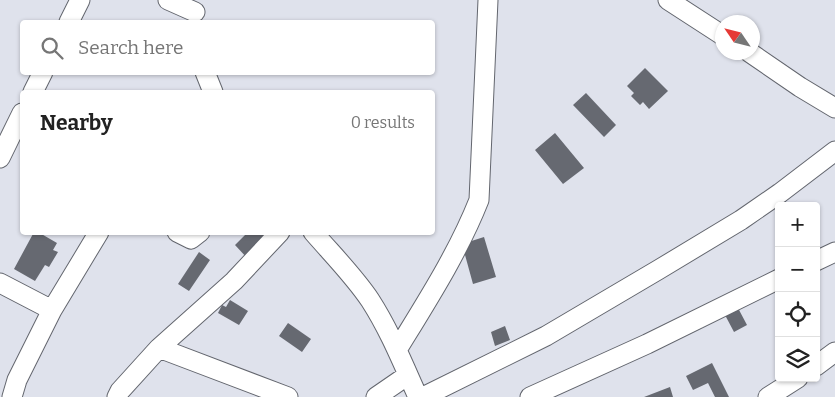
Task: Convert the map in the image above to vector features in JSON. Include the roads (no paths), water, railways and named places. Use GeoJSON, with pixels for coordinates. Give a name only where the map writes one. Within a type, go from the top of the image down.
{"type":"FeatureCollection","features":[{"type":"Feature","properties":{"kind":"street"},"geometry":{"type":"LineString","coordinates":[[70,20],[80,0]]}},
{"type":"Feature","properties":{"kind":"street"},"geometry":{"type":"LineString","coordinates":[[168,0],[195,11]]}},
{"type":"Feature","properties":{"kind":"street"},"geometry":{"type":"LineString","coordinates":[[397,350],[441,278],[473,216],[479,200],[488,0]]}},
{"type":"Feature","properties":{"kind":"street"},"geometry":{"type":"LineString","coordinates":[[668,0],[715,30]]}},
{"type":"Feature","properties":{"kind":"street"},"geometry":{"type":"LineString","coordinates":[[760,60],[835,108]]}},
{"type":"Feature","properties":{"kind":"street"},"geometry":{"type":"LineString","coordinates":[[34,90],[42,75]]}},
{"type":"Feature","properties":{"kind":"street"},"geometry":{"type":"LineString","coordinates":[[206,75],[212,90]]}},
{"type":"Feature","properties":{"kind":"street"},"geometry":{"type":"LineString","coordinates":[[0,158],[20,117]]}},
{"type":"Feature","properties":{"kind":"street"},"geometry":{"type":"LineString","coordinates":[[423,397],[546,336],[658,270],[740,220],[780,193],[835,151]]}},
{"type":"Feature","properties":{"kind":"street"},"geometry":{"type":"LineString","coordinates":[[10,385],[97,235]]}},
{"type":"Feature","properties":{"kind":"street"},"geometry":{"type":"LineString","coordinates":[[184,235],[191,238],[195,238],[198,235]]}},
{"type":"Feature","properties":{"kind":"street"},"geometry":{"type":"LineString","coordinates":[[117,397],[120,391],[159,348],[234,281],[277,235]]}},
{"type":"Feature","properties":{"kind":"street"},"geometry":{"type":"LineString","coordinates":[[316,235],[370,300],[397,350],[418,397]]}},
{"type":"Feature","properties":{"kind":"street"},"geometry":{"type":"LineString","coordinates":[[820,259],[835,252]]}},
{"type":"Feature","properties":{"kind":"street"},"geometry":{"type":"LineString","coordinates":[[530,397],[647,344],[775,281]]}},
{"type":"Feature","properties":{"kind":"street"},"geometry":{"type":"LineString","coordinates":[[0,284],[52,310]]}},
{"type":"Feature","properties":{"kind":"street"},"geometry":{"type":"LineString","coordinates":[[159,348],[288,397]]}},
{"type":"Feature","properties":{"kind":"street"},"geometry":{"type":"LineString","coordinates":[[820,363],[835,352]]}},
{"type":"Feature","properties":{"kind":"street"},"geometry":{"type":"LineString","coordinates":[[376,397],[408,375]]}},
{"type":"Feature","properties":{"kind":"street"},"geometry":{"type":"LineString","coordinates":[[768,397],[792,382]]}}]}
